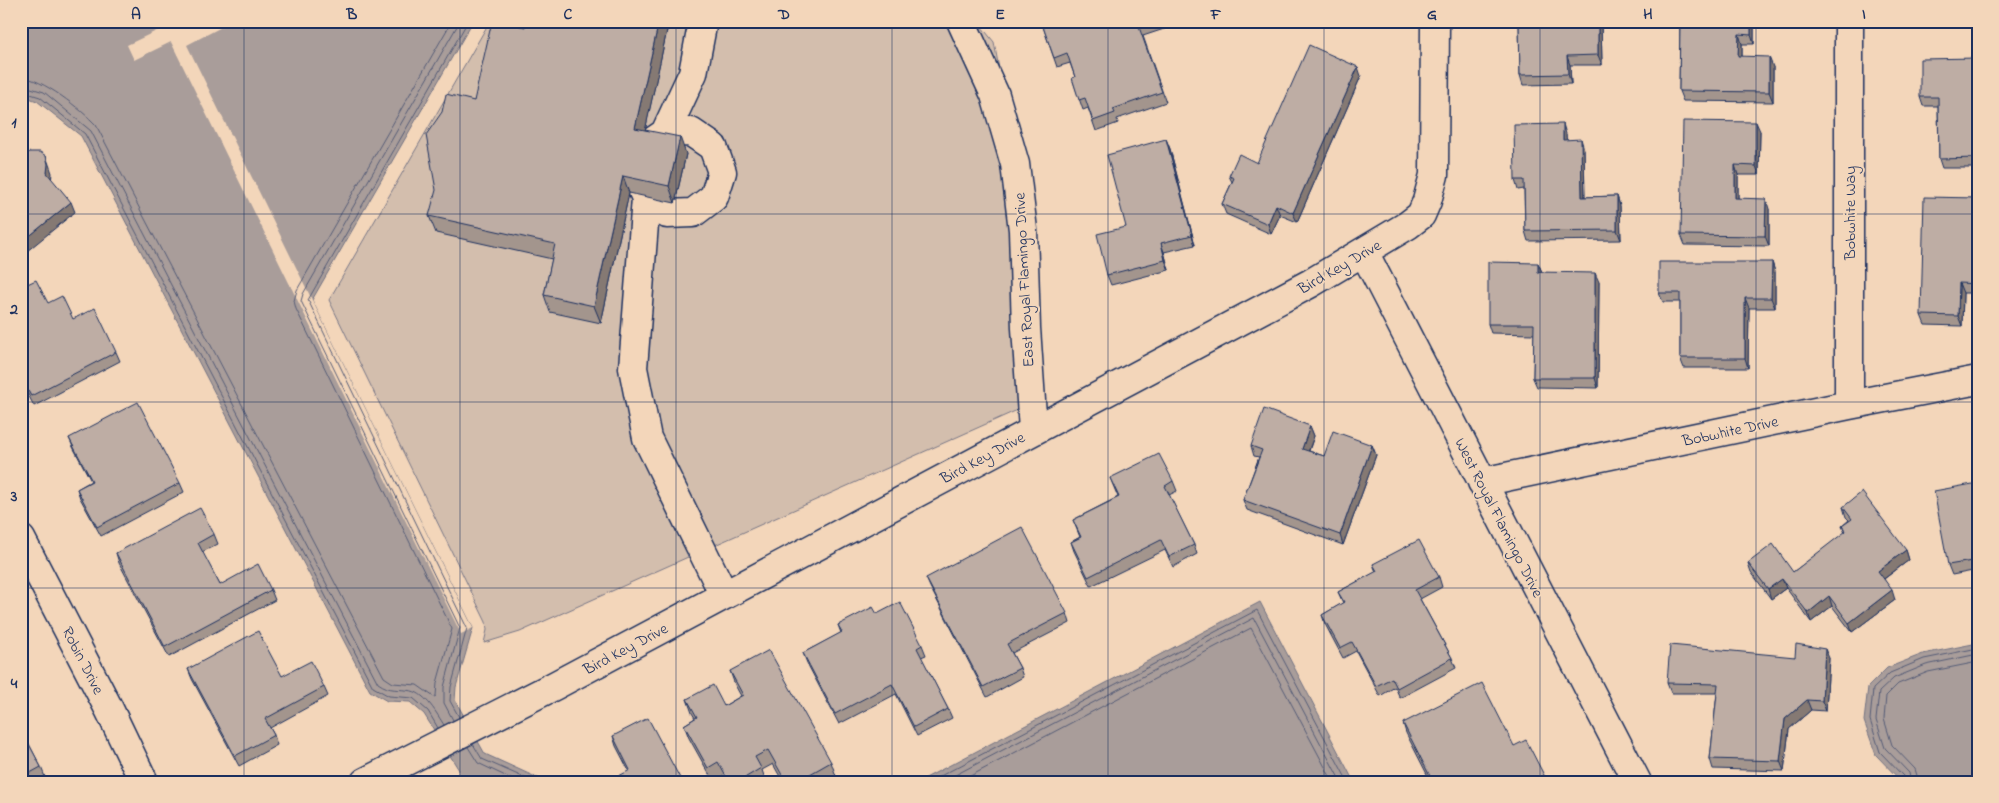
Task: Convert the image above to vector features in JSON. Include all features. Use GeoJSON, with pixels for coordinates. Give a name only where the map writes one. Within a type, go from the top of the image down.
{"type":"FeatureCollection","features":[{"type":"Feature","properties":{"kind":"street"},"geometry":{"type":"LineString","coordinates":[[703,21],[693,72],[665,133],[649,144],[639,161],[638,180],[646,198],[632,368],[647,438],[724,595]]}},
{"type":"Feature","properties":{"kind":"street","name":"East Royal Flamingo Drive"},"geometry":{"type":"LineString","coordinates":[[962,21],[996,94],[1015,164],[1023,230],[1026,328],[1033,430]]}},
{"type":"Feature","properties":{"kind":"street","name":"Bird Key Drive"},"geometry":{"type":"LineString","coordinates":[[366,782],[554,686],[1311,284],[1408,225],[1421,215],[1434,175],[1434,21]]}},
{"type":"Feature","properties":{"kind":"street","name":"Bobwhite Way"},"geometry":{"type":"LineString","coordinates":[[1848,21],[1849,405]]}},
{"type":"Feature","properties":{"kind":"street"},"geometry":{"type":"LineString","coordinates":[[646,198],[667,214],[693,213],[714,197],[722,172],[712,147],[691,132],[665,133]]}},
{"type":"Feature","properties":{"kind":"street","name":"West Royal Flamingo Drive"},"geometry":{"type":"LineString","coordinates":[[1364,252],[1637,782]]}},
{"type":"Feature","properties":{"kind":"street","name":"Bobwhite Drive"},"geometry":{"type":"LineString","coordinates":[[1482,482],[1978,380]]}},
{"type":"Feature","properties":{"kind":"street","name":"Robin Drive"},"geometry":{"type":"LineString","coordinates":[[21,539],[109,709],[144,782]]}},
{"type":"Feature","properties":{"kind":"shaded area"},"geometry":{"type":"Polygon","coordinates":[[[490,21],[977,21],[994,42],[1034,254],[1031,404],[520,632],[484,643],[487,630],[486,622],[329,300],[490,21]]]}},
{"type":"Feature","properties":{"kind":"water"},"geometry":{"type":"Polygon","coordinates":[[[21,21],[473,21],[312,300],[473,628],[456,687],[455,700],[485,754],[540,779],[541,782],[455,782],[459,770],[424,714],[410,702],[387,701],[370,691],[81,136],[37,101],[21,95],[21,21]]]}},
{"type":"Feature","properties":{"kind":"water"},"geometry":{"type":"Polygon","coordinates":[[[1260,602],[1354,782],[918,782],[1260,602]]]}},
{"type":"Feature","properties":{"kind":"water"},"geometry":{"type":"Polygon","coordinates":[[[1978,643],[1978,782],[1902,782],[1876,755],[1864,721],[1868,687],[1887,668],[1923,654],[1978,643]]]}},
{"type":"Feature","properties":{"kind":"pier"},"geometry":{"type":"Polygon","coordinates":[[[183,21],[233,21],[187,45],[473,628],[461,634],[171,42],[134,60],[127,45],[171,24],[183,21]]]}},
{"type":"Feature","properties":{"kind":"building"},"geometry":{"type":"Polygon","coordinates":[[[492,21],[525,27],[527,21],[659,21],[635,128],[680,137],[669,186],[623,176],[594,306],[544,295],[555,244],[429,216],[436,190],[426,135],[442,112],[446,94],[474,101],[492,21]]]}},
{"type":"Feature","properties":{"kind":"building"},"geometry":{"type":"Polygon","coordinates":[[[1041,21],[1155,21],[1139,27],[1162,92],[1113,109],[1115,113],[1093,121],[1085,98],[1079,100],[1072,78],[1075,77],[1067,53],[1054,58],[1041,21]]]}},
{"type":"Feature","properties":{"kind":"building"},"geometry":{"type":"Polygon","coordinates":[[[1519,21],[1598,21],[1598,55],[1567,56],[1568,74],[1520,75],[1519,21]]]}},
{"type":"Feature","properties":{"kind":"building"},"geometry":{"type":"Polygon","coordinates":[[[1680,21],[1751,21],[1751,35],[1739,34],[1738,56],[1769,57],[1769,92],[1679,91],[1680,21]]]}},
{"type":"Feature","properties":{"kind":"building"},"geometry":{"type":"Polygon","coordinates":[[[1309,45],[1358,67],[1293,213],[1276,205],[1268,224],[1222,204],[1234,178],[1229,176],[1239,154],[1257,163],[1309,45]]]}},
{"type":"Feature","properties":{"kind":"building"},"geometry":{"type":"Polygon","coordinates":[[[1978,58],[1978,158],[1939,159],[1938,97],[1920,97],[1920,59],[1978,58]]]}},
{"type":"Feature","properties":{"kind":"building"},"geometry":{"type":"Polygon","coordinates":[[[1683,121],[1756,122],[1756,166],[1735,165],[1735,198],[1766,199],[1765,236],[1681,235],[1683,121]]]}},
{"type":"Feature","properties":{"kind":"building"},"geometry":{"type":"Polygon","coordinates":[[[1563,124],[1563,140],[1581,139],[1582,197],[1617,196],[1617,230],[1525,231],[1524,180],[1515,180],[1514,125],[1563,124]]]}},
{"type":"Feature","properties":{"kind":"building"},"geometry":{"type":"Polygon","coordinates":[[[1166,139],[1192,235],[1161,243],[1165,260],[1107,275],[1097,234],[1126,227],[1107,155],[1166,139]]]}},
{"type":"Feature","properties":{"kind":"building"},"geometry":{"type":"Polygon","coordinates":[[[30,152],[40,152],[46,156],[48,164],[47,173],[71,202],[21,243],[21,178],[23,178],[21,174],[21,158],[30,152]]]}},
{"type":"Feature","properties":{"kind":"building"},"geometry":{"type":"Polygon","coordinates":[[[1924,197],[1978,198],[1978,284],[1959,283],[1958,316],[1921,315],[1924,197]]]}},
{"type":"Feature","properties":{"kind":"building"},"geometry":{"type":"Polygon","coordinates":[[[1488,262],[1538,263],[1538,272],[1595,273],[1595,378],[1533,378],[1534,324],[1488,324],[1488,262]]]}},
{"type":"Feature","properties":{"kind":"building"},"geometry":{"type":"Polygon","coordinates":[[[1659,262],[1772,262],[1771,298],[1745,298],[1745,358],[1680,358],[1680,293],[1659,293],[1659,262]]]}},
{"type":"Feature","properties":{"kind":"building"},"geometry":{"type":"Polygon","coordinates":[[[36,280],[48,303],[62,296],[73,319],[95,308],[116,352],[31,396],[21,378],[21,287],[36,280]]]}},
{"type":"Feature","properties":{"kind":"building"},"geometry":{"type":"Polygon","coordinates":[[[138,402],[180,483],[97,527],[77,489],[92,481],[69,438],[138,402]]]}},
{"type":"Feature","properties":{"kind":"building"},"geometry":{"type":"Polygon","coordinates":[[[1264,409],[1310,426],[1302,449],[1324,456],[1333,431],[1372,445],[1340,535],[1243,500],[1262,450],[1251,446],[1264,409]]]}},
{"type":"Feature","properties":{"kind":"building"},"geometry":{"type":"Polygon","coordinates":[[[1159,454],[1173,481],[1165,486],[1194,545],[1169,557],[1161,540],[1088,577],[1071,542],[1081,537],[1073,520],[1119,497],[1110,478],[1159,454]]]}},
{"type":"Feature","properties":{"kind":"building"},"geometry":{"type":"Polygon","coordinates":[[[1978,483],[1978,560],[1948,565],[1934,491],[1978,483]]]}},
{"type":"Feature","properties":{"kind":"building"},"geometry":{"type":"Polygon","coordinates":[[[1862,492],[1906,550],[1878,571],[1892,590],[1849,623],[1829,596],[1808,613],[1782,579],[1768,589],[1748,563],[1773,544],[1793,572],[1846,531],[1842,526],[1852,519],[1843,507],[1862,492]]]}},
{"type":"Feature","properties":{"kind":"building"},"geometry":{"type":"Polygon","coordinates":[[[200,508],[214,534],[198,543],[220,585],[258,564],[271,590],[165,647],[116,553],[200,508]]]}},
{"type":"Feature","properties":{"kind":"building"},"geometry":{"type":"Polygon","coordinates":[[[1022,527],[1067,613],[1007,644],[1020,668],[983,687],[926,578],[1022,527]]]}},
{"type":"Feature","properties":{"kind":"building"},"geometry":{"type":"Polygon","coordinates":[[[1419,540],[1439,577],[1415,590],[1452,658],[1397,688],[1392,678],[1376,686],[1352,642],[1340,648],[1322,615],[1344,602],[1338,592],[1377,571],[1373,564],[1419,540]]]}},
{"type":"Feature","properties":{"kind":"building"},"geometry":{"type":"Polygon","coordinates":[[[900,602],[922,645],[917,648],[948,709],[914,727],[892,684],[835,714],[803,653],[842,632],[838,625],[873,607],[877,614],[900,602]]]}},
{"type":"Feature","properties":{"kind":"building"},"geometry":{"type":"Polygon","coordinates":[[[258,631],[282,676],[311,661],[324,687],[265,719],[274,735],[235,756],[188,669],[258,631]]]}},
{"type":"Feature","properties":{"kind":"building"},"geometry":{"type":"Polygon","coordinates":[[[1796,644],[1825,649],[1822,701],[1807,700],[1785,719],[1780,761],[1710,759],[1718,684],[1667,683],[1670,645],[1795,657],[1796,644]]]}},
{"type":"Feature","properties":{"kind":"building"},"geometry":{"type":"Polygon","coordinates":[[[769,650],[831,762],[796,782],[786,782],[768,750],[755,757],[761,768],[738,782],[729,782],[718,762],[708,768],[684,725],[697,717],[687,699],[713,685],[724,706],[743,695],[730,671],[769,650]]]}},
{"type":"Feature","properties":{"kind":"building"},"geometry":{"type":"Polygon","coordinates":[[[1482,683],[1514,746],[1526,740],[1546,779],[1541,782],[1433,782],[1403,723],[1482,683]]]}},
{"type":"Feature","properties":{"kind":"building"},"geometry":{"type":"Polygon","coordinates":[[[648,718],[682,782],[608,782],[630,770],[613,736],[648,718]]]}},
{"type":"Feature","properties":{"kind":"building"},"geometry":{"type":"Polygon","coordinates":[[[21,729],[41,767],[21,778],[21,729]]]}}]}
